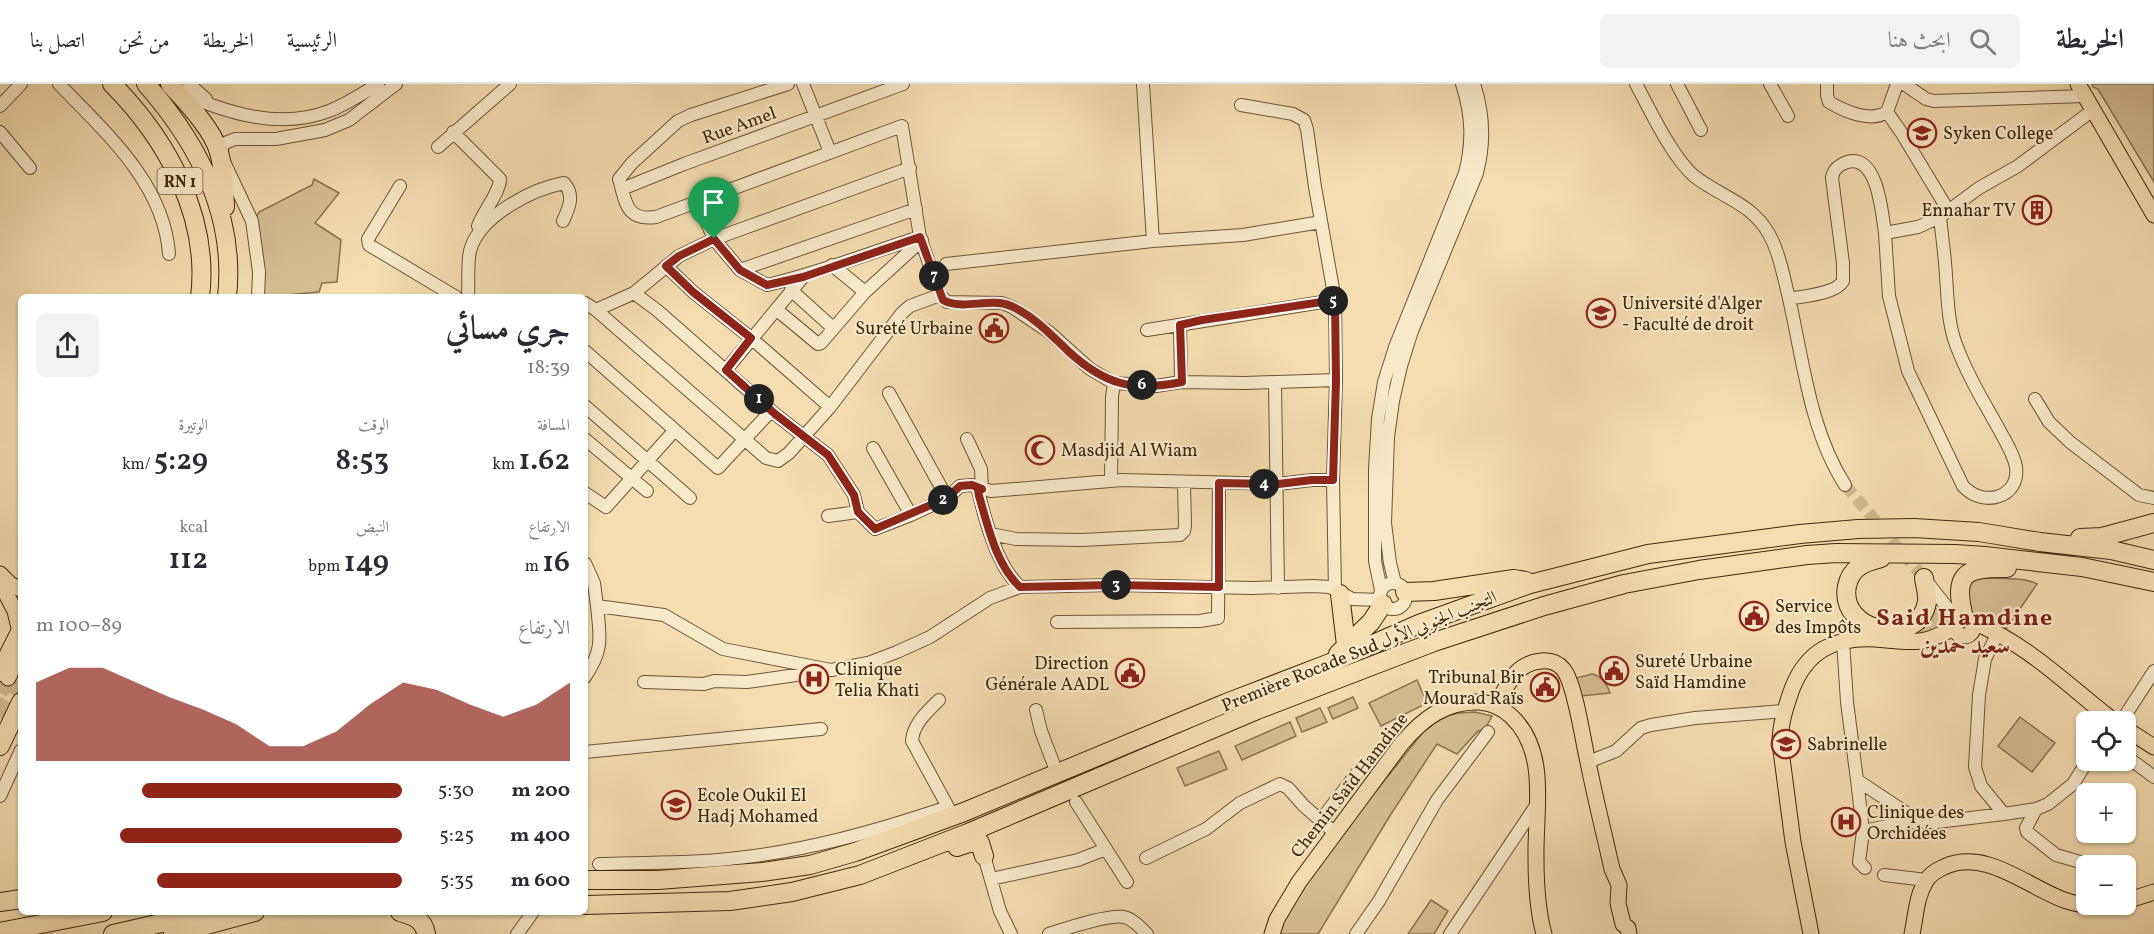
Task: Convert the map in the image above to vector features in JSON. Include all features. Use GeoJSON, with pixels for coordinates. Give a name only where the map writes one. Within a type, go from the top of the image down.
{"type":"FeatureCollection","features":[{"type":"Feature","properties":{"kind":"highway","name":"RN 1"},"geometry":{"type":"LineString","coordinates":[[112,84],[146,121],[183,187],[192,213],[202,264],[200,294]]}},
{"type":"Feature","properties":{"kind":"highway","name":"RN 1"},"geometry":{"type":"LineString","coordinates":[[146,84],[161,101],[202,164],[217,201],[225,230],[228,254],[227,294]]}},
{"type":"Feature","properties":{"kind":"highway"},"geometry":{"type":"LineString","coordinates":[[179,86],[219,152],[223,173],[228,254]]}},
{"type":"Feature","properties":{"kind":"highway"},"geometry":{"type":"LineString","coordinates":[[2012,538],[2034,534],[2089,538],[2125,532],[2154,523]]}},
{"type":"Feature","properties":{"kind":"highway","name":"Première Rocade Sud التجنب الجنوبي الأول"},"geometry":{"type":"LineString","coordinates":[[588,880],[658,880],[762,872],[810,865],[855,852],[905,835],[1226,703],[1330,663],[1419,624],[1530,584],[1648,554],[1800,534],[1858,529],[1914,528],[1979,532],[2111,550],[2154,560]]}},
{"type":"Feature","properties":{"kind":"highway","name":"Première Rocade Sud التجنب الجنوبي الأول"},"geometry":{"type":"LineString","coordinates":[[588,906],[730,902],[792,892],[860,875],[968,833],[1074,796],[1257,710],[1434,642],[1544,606],[1624,584],[1699,570],[1836,553],[1955,554],[2049,563],[2154,582]]}},
{"type":"Feature","properties":{"kind":"highway"},"geometry":{"type":"LineString","coordinates":[[1899,553],[1867,562],[1854,571],[1849,579],[1847,598],[1848,605],[1855,616],[1862,622],[1880,630],[1897,631],[1906,628],[1917,620],[1928,600],[1924,578]]}},
{"type":"Feature","properties":{"kind":"highway"},"geometry":{"type":"LineString","coordinates":[[1963,626],[1959,595],[1963,580],[1968,573],[1981,568],[2032,567],[2049,563]]}},
{"type":"Feature","properties":{"kind":"highway"},"geometry":{"type":"LineString","coordinates":[[1400,587],[1434,591],[1514,579],[1530,584]]}},
{"type":"Feature","properties":{"kind":"highway"},"geometry":{"type":"LineString","coordinates":[[1338,592],[1346,645]]}},
{"type":"Feature","properties":{"kind":"highway"},"geometry":{"type":"LineString","coordinates":[[1330,663],[1371,622],[1381,597]]}},
{"type":"Feature","properties":{"kind":"highway"},"geometry":{"type":"LineString","coordinates":[[4,675],[18,639]]}},
{"type":"Feature","properties":{"kind":"highway"},"geometry":{"type":"LineString","coordinates":[[0,746],[12,716]]}},
{"type":"Feature","properties":{"kind":"highway"},"geometry":{"type":"LineString","coordinates":[[948,807],[1054,774]]}},
{"type":"Feature","properties":{"kind":"highway"},"geometry":{"type":"LineString","coordinates":[[881,867],[910,865],[976,842],[980,843],[984,856]]}},
{"type":"Feature","properties":{"kind":"highway"},"geometry":{"type":"LineString","coordinates":[[717,876],[726,860]]}},
{"type":"Feature","properties":{"kind":"highway"},"geometry":{"type":"LineString","coordinates":[[0,902],[18,899]]}},
{"type":"Feature","properties":{"kind":"highway"},"geometry":{"type":"LineString","coordinates":[[0,933],[87,915]]}},
{"type":"Feature","properties":{"kind":"highway"},"geometry":{"type":"LineString","coordinates":[[113,934],[197,915]]}},
{"type":"Feature","properties":{"kind":"highway"},"geometry":{"type":"LineString","coordinates":[[173,934],[244,915]]}},
{"type":"Feature","properties":{"kind":"highway"},"geometry":{"type":"LineString","coordinates":[[407,915],[421,921],[425,926],[426,934]]}},
{"type":"Feature","properties":{"kind":"main road"},"geometry":{"type":"LineString","coordinates":[[2082,90],[2154,215]]}},
{"type":"Feature","properties":{"kind":"main road"},"geometry":{"type":"LineString","coordinates":[[0,574],[11,585],[18,588]]}},
{"type":"Feature","properties":{"kind":"main road"},"geometry":{"type":"LineString","coordinates":[[0,582],[6,607],[18,626]]}},
{"type":"Feature","properties":{"kind":"main road"},"geometry":{"type":"LineString","coordinates":[[1811,934],[1788,815],[1780,733],[1798,675],[1804,664],[1826,647],[1862,638],[1922,641],[1963,626],[1997,635],[2033,654],[2102,711]]}},
{"type":"Feature","properties":{"kind":"main road"},"geometry":{"type":"LineString","coordinates":[[4,675],[18,656]]}},
{"type":"Feature","properties":{"kind":"main road"},"geometry":{"type":"LineString","coordinates":[[1544,934],[1538,904],[1537,804],[1531,744],[1517,722],[1496,706],[1514,676],[1526,665],[1545,661],[1562,668],[1569,680],[1612,869],[1619,885],[1618,903],[1623,924],[1628,928],[1629,934]]}},
{"type":"Feature","properties":{"kind":"main road","name":"Chemin Saïd Hamdine"},"geometry":{"type":"LineString","coordinates":[[1272,934],[1285,904],[1335,833],[1402,743],[1426,718],[1434,712],[1458,704],[1481,702],[1496,706]]}},
{"type":"Feature","properties":{"kind":"main road"},"geometry":{"type":"LineString","coordinates":[[2136,735],[2154,747]]}},
{"type":"Feature","properties":{"kind":"main road"},"geometry":{"type":"LineString","coordinates":[[1912,934],[1918,901],[1926,880],[1946,865],[1964,862],[1986,864],[2065,901],[2076,903]]}},
{"type":"Feature","properties":{"kind":"main road"},"geometry":{"type":"LineString","coordinates":[[2136,898],[2154,892]]}},
{"type":"Feature","properties":{"kind":"street"},"geometry":{"type":"LineString","coordinates":[[0,106],[21,84]]}},
{"type":"Feature","properties":{"kind":"street"},"geometry":{"type":"LineString","coordinates":[[59,84],[122,150],[145,183],[168,238],[169,254]]}},
{"type":"Feature","properties":{"kind":"street"},"geometry":{"type":"LineString","coordinates":[[179,86],[213,106],[243,115],[271,119],[303,118],[327,112],[350,102],[378,84]]}},
{"type":"Feature","properties":{"kind":"street"},"geometry":{"type":"LineString","coordinates":[[258,294],[259,272],[252,220],[219,152],[225,143],[235,139],[276,139],[325,130],[349,120],[396,84]]}},
{"type":"Feature","properties":{"kind":"street"},"geometry":{"type":"LineString","coordinates":[[438,147],[510,84]]}},
{"type":"Feature","properties":{"kind":"street"},"geometry":{"type":"LineString","coordinates":[[788,84],[691,115],[667,130],[619,179],[632,212],[641,218],[656,217],[902,126],[921,238],[943,300],[953,303],[1002,303],[1012,307],[1049,332],[1090,369],[1114,383],[1156,386],[1182,382],[1336,381]]}},
{"type":"Feature","properties":{"kind":"street"},"geometry":{"type":"LineString","coordinates":[[803,84],[830,152]]}},
{"type":"Feature","properties":{"kind":"street","name":"Rue Amel"},"geometry":{"type":"LineString","coordinates":[[622,189],[903,84]]}},
{"type":"Feature","properties":{"kind":"street"},"geometry":{"type":"LineString","coordinates":[[1143,84],[1153,242]]}},
{"type":"Feature","properties":{"kind":"street"},"geometry":{"type":"LineString","coordinates":[[1462,84],[1472,127],[1469,158],[1395,347],[1380,401],[1375,469],[1375,561],[1381,597],[1390,609],[1399,607],[1405,600],[1390,562],[1385,523],[1384,491],[1391,410],[1406,348],[1469,193],[1481,157],[1483,124],[1474,84]]}},
{"type":"Feature","properties":{"kind":"street"},"geometry":{"type":"LineString","coordinates":[[1636,84],[1684,165],[1701,180],[1751,212],[1765,228],[1779,260],[1817,421],[1830,456],[1845,485]]}},
{"type":"Feature","properties":{"kind":"street"},"geometry":{"type":"LineString","coordinates":[[1677,84],[1701,130]]}},
{"type":"Feature","properties":{"kind":"street"},"geometry":{"type":"LineString","coordinates":[[1770,84],[1788,116]]}},
{"type":"Feature","properties":{"kind":"street"},"geometry":{"type":"LineString","coordinates":[[1827,84],[1828,100],[1840,108],[1873,117],[1887,112]]}},
{"type":"Feature","properties":{"kind":"street"},"geometry":{"type":"LineString","coordinates":[[1887,112],[1897,84]]}},
{"type":"Feature","properties":{"kind":"street"},"geometry":{"type":"LineString","coordinates":[[1904,84],[1926,99],[1934,101],[2082,90]]}},
{"type":"Feature","properties":{"kind":"street"},"geometry":{"type":"LineString","coordinates":[[1241,105],[1293,114],[1304,120],[1307,129],[1335,300],[1336,381],[1333,480],[1338,592]]}},
{"type":"Feature","properties":{"kind":"street"},"geometry":{"type":"LineString","coordinates":[[1885,233],[1918,227],[1944,214],[1979,188],[2018,166],[2092,110]]}},
{"type":"Feature","properties":{"kind":"street"},"geometry":{"type":"LineString","coordinates":[[1789,298],[1829,291],[1837,288],[1843,281],[1844,263],[1832,178],[1835,169],[1841,165],[1856,161],[1865,165],[1870,171],[1876,188],[1885,233],[1889,297],[1908,371],[1963,486],[1975,496],[1988,499],[2001,495],[2011,486],[2015,480],[2016,467],[2007,444],[1959,354],[1953,334],[1948,313],[1944,214],[1901,132],[1887,112]]}},
{"type":"Feature","properties":{"kind":"street"},"geometry":{"type":"LineString","coordinates":[[0,132],[30,168]]}},
{"type":"Feature","properties":{"kind":"street"},"geometry":{"type":"LineString","coordinates":[[453,132],[500,179],[501,183],[482,216],[470,250],[468,294]]}},
{"type":"Feature","properties":{"kind":"street"},"geometry":{"type":"LineString","coordinates":[[596,310],[634,293],[679,256],[714,239],[910,168]]}},
{"type":"Feature","properties":{"kind":"street"},"geometry":{"type":"LineString","coordinates":[[470,250],[488,220],[515,202],[564,183],[570,189],[571,197],[563,221]]}},
{"type":"Feature","properties":{"kind":"street"},"geometry":{"type":"LineString","coordinates":[[400,186],[368,239],[369,245],[451,294]]}},
{"type":"Feature","properties":{"kind":"street"},"geometry":{"type":"LineString","coordinates":[[698,203],[714,239],[740,270],[767,285],[803,277],[832,265],[921,238]]}},
{"type":"Feature","properties":{"kind":"street"},"geometry":{"type":"LineString","coordinates":[[740,270],[916,208]]}},
{"type":"Feature","properties":{"kind":"street"},"geometry":{"type":"LineString","coordinates":[[946,264],[1153,242],[1243,236],[1321,222]]}},
{"type":"Feature","properties":{"kind":"street"},"geometry":{"type":"LineString","coordinates":[[777,310],[818,344],[821,343],[865,292],[921,238]]}},
{"type":"Feature","properties":{"kind":"street"},"geometry":{"type":"LineString","coordinates":[[832,265],[865,292]]}},
{"type":"Feature","properties":{"kind":"street"},"geometry":{"type":"LineString","coordinates":[[666,266],[693,292],[830,406]]}},
{"type":"Feature","properties":{"kind":"street"},"geometry":{"type":"LineString","coordinates":[[726,370],[803,277]]}},
{"type":"Feature","properties":{"kind":"street"},"geometry":{"type":"LineString","coordinates":[[791,290],[833,328]]}},
{"type":"Feature","properties":{"kind":"street"},"geometry":{"type":"LineString","coordinates":[[634,293],[771,411],[828,455],[854,495],[858,512],[875,529],[947,498],[960,486],[972,485],[991,491],[1111,481],[1278,484],[1333,480]]}},
{"type":"Feature","properties":{"kind":"street"},"geometry":{"type":"LineString","coordinates":[[588,305],[766,458],[778,461],[830,406],[902,313],[910,306],[940,295]]}},
{"type":"Feature","properties":{"kind":"street"},"geometry":{"type":"LineString","coordinates":[[1146,330],[1335,300]]}},
{"type":"Feature","properties":{"kind":"street"},"geometry":{"type":"LineString","coordinates":[[1180,325],[1182,382]]}},
{"type":"Feature","properties":{"kind":"street"},"geometry":{"type":"LineString","coordinates":[[588,354],[718,468],[771,411]]}},
{"type":"Feature","properties":{"kind":"street"},"geometry":{"type":"LineString","coordinates":[[1275,382],[1278,588]]}},
{"type":"Feature","properties":{"kind":"street"},"geometry":{"type":"LineString","coordinates":[[1111,481],[1114,383]]}},
{"type":"Feature","properties":{"kind":"street"},"geometry":{"type":"LineString","coordinates":[[889,393],[947,498]]}},
{"type":"Feature","properties":{"kind":"street"},"geometry":{"type":"LineString","coordinates":[[2036,399],[2049,422],[2070,442],[2139,495],[2154,498]]}},
{"type":"Feature","properties":{"kind":"street"},"geometry":{"type":"LineString","coordinates":[[588,409],[690,498]]}},
{"type":"Feature","properties":{"kind":"street"},"geometry":{"type":"LineString","coordinates":[[588,495],[606,507],[674,431]]}},
{"type":"Feature","properties":{"kind":"street"},"geometry":{"type":"LineString","coordinates":[[967,439],[981,469],[982,489]]}},
{"type":"Feature","properties":{"kind":"street"},"geometry":{"type":"LineString","coordinates":[[588,441],[647,491]]}},
{"type":"Feature","properties":{"kind":"street"},"geometry":{"type":"LineString","coordinates":[[873,448],[911,515]]}},
{"type":"Feature","properties":{"kind":"street"},"geometry":{"type":"LineString","coordinates":[[991,534],[1016,539],[1082,540],[1180,535],[1185,526],[1184,482]]}},
{"type":"Feature","properties":{"kind":"street"},"geometry":{"type":"LineString","coordinates":[[1057,622],[1208,621],[1219,617],[1219,483]]}},
{"type":"Feature","properties":{"kind":"street"},"geometry":{"type":"LineString","coordinates":[[982,489],[978,490],[979,496],[991,534],[1005,569],[1020,587]]}},
{"type":"Feature","properties":{"kind":"street"},"geometry":{"type":"LineString","coordinates":[[828,516],[858,512]]}},
{"type":"Feature","properties":{"kind":"street"},"geometry":{"type":"LineString","coordinates":[[588,570],[594,583],[601,645],[588,672]]}},
{"type":"Feature","properties":{"kind":"street"},"geometry":{"type":"LineString","coordinates":[[1924,578],[1963,626]]}},
{"type":"Feature","properties":{"kind":"street"},"geometry":{"type":"LineString","coordinates":[[1381,597],[1387,584],[1400,587]]}},
{"type":"Feature","properties":{"kind":"street"},"geometry":{"type":"LineString","coordinates":[[644,682],[704,684],[714,681],[747,682],[868,663],[930,637],[990,598],[1020,587],[1114,585],[1278,588],[1313,586],[1330,587],[1352,599],[1364,600],[1381,597]]}},
{"type":"Feature","properties":{"kind":"street"},"geometry":{"type":"LineString","coordinates":[[597,606],[664,615],[723,649],[831,670]]}},
{"type":"Feature","properties":{"kind":"street"},"geometry":{"type":"LineString","coordinates":[[1997,635],[1985,659],[1978,694],[1975,767],[1981,786],[2004,814]]}},
{"type":"Feature","properties":{"kind":"street"},"geometry":{"type":"LineString","coordinates":[[1843,641],[1847,702],[1863,831],[1859,862],[1865,868]]}},
{"type":"Feature","properties":{"kind":"street"},"geometry":{"type":"LineString","coordinates":[[2128,711],[2154,671]]}},
{"type":"Feature","properties":{"kind":"street"},"geometry":{"type":"LineString","coordinates":[[599,864],[726,860],[775,853],[833,841],[948,807],[912,741],[912,733],[917,724],[939,700]]}},
{"type":"Feature","properties":{"kind":"street"},"geometry":{"type":"LineString","coordinates":[[1036,710],[1054,774]]}},
{"type":"Feature","properties":{"kind":"street"},"geometry":{"type":"LineString","coordinates":[[1588,762],[1616,751],[1641,728],[1651,724],[1785,711]]}},
{"type":"Feature","properties":{"kind":"street"},"geometry":{"type":"LineString","coordinates":[[588,752],[821,729]]}},
{"type":"Feature","properties":{"kind":"street"},"geometry":{"type":"LineString","coordinates":[[1356,934],[1437,800],[1488,732]]}},
{"type":"Feature","properties":{"kind":"street"},"geometry":{"type":"LineString","coordinates":[[0,796],[18,757]]}},
{"type":"Feature","properties":{"kind":"street"},"geometry":{"type":"LineString","coordinates":[[2136,764],[2154,777]]}},
{"type":"Feature","properties":{"kind":"street"},"geometry":{"type":"LineString","coordinates":[[1863,831],[1903,823],[1937,822],[2036,809],[2059,797],[2073,784],[2081,771]]}},
{"type":"Feature","properties":{"kind":"street"},"geometry":{"type":"LineString","coordinates":[[1321,820],[1357,773]]}},
{"type":"Feature","properties":{"kind":"street"},"geometry":{"type":"LineString","coordinates":[[1857,780],[1920,822]]}},
{"type":"Feature","properties":{"kind":"street"},"geometry":{"type":"LineString","coordinates":[[1146,858],[1206,829],[1240,803],[1282,784],[1335,833]]}},
{"type":"Feature","properties":{"kind":"street"},"geometry":{"type":"LineString","coordinates":[[1074,796],[1127,882]]}},
{"type":"Feature","properties":{"kind":"street"},"geometry":{"type":"LineString","coordinates":[[1450,934],[1537,804]]}},
{"type":"Feature","properties":{"kind":"street"},"geometry":{"type":"LineString","coordinates":[[2036,809],[2026,828],[2027,832],[2056,855],[2076,861]]}},
{"type":"Feature","properties":{"kind":"street"},"geometry":{"type":"LineString","coordinates":[[991,879],[1078,860],[1106,849]]}},
{"type":"Feature","properties":{"kind":"street"},"geometry":{"type":"LineString","coordinates":[[984,856],[1000,911],[1011,934]]}},
{"type":"Feature","properties":{"kind":"street"},"geometry":{"type":"LineString","coordinates":[[1884,875],[1926,880]]}},
{"type":"Feature","properties":{"kind":"street"},"geometry":{"type":"LineString","coordinates":[[518,934],[531,915]]}},
{"type":"Feature","properties":{"kind":"street"},"geometry":{"type":"LineString","coordinates":[[1048,934],[1111,918],[1124,917],[1147,934]]}},
{"type":"Feature","properties":{"kind":"shaded area"},"geometry":{"type":"Polygon","coordinates":[[[2092,84],[2154,84],[2154,182],[2098,89],[2092,84]]]}},
{"type":"Feature","properties":{"kind":"shaded area"},"geometry":{"type":"Polygon","coordinates":[[[314,179],[339,193],[315,223],[341,240],[337,282],[322,283],[319,292],[264,294],[254,221],[259,212],[312,185],[314,179]]]}},
{"type":"Feature","properties":{"kind":"shaded area"},"geometry":{"type":"Polygon","coordinates":[[[1976,578],[2016,579],[2037,584],[2006,629],[1978,620],[1965,602],[1969,583],[1976,578]]]}},
{"type":"Feature","properties":{"kind":"shaded area"},"geometry":{"type":"Polygon","coordinates":[[[1933,605],[1946,620],[1944,628],[1906,638],[1933,605]]]}},
{"type":"Feature","properties":{"kind":"shaded area"},"geometry":{"type":"Polygon","coordinates":[[[1592,674],[1603,681],[1610,693],[1581,696],[1576,678],[1592,674]]]}},
{"type":"Feature","properties":{"kind":"shaded area"},"geometry":{"type":"Polygon","coordinates":[[[1417,680],[1427,703],[1381,726],[1369,703],[1417,680]]]}},
{"type":"Feature","properties":{"kind":"shaded area"},"geometry":{"type":"Polygon","coordinates":[[[1353,697],[1358,708],[1333,719],[1328,708],[1353,697]]]}},
{"type":"Feature","properties":{"kind":"shaded area"},"geometry":{"type":"Polygon","coordinates":[[[1320,708],[1327,722],[1302,732],[1296,718],[1320,708]]]}},
{"type":"Feature","properties":{"kind":"shaded area"},"geometry":{"type":"Polygon","coordinates":[[[1475,712],[1492,716],[1485,729],[1478,731],[1457,754],[1437,744],[1391,814],[1318,934],[1277,934],[1294,899],[1345,830],[1427,727],[1447,716],[1475,712]]]}},
{"type":"Feature","properties":{"kind":"shaded area"},"geometry":{"type":"Polygon","coordinates":[[[2020,717],[2055,743],[2032,772],[1998,746],[2020,717]]]}},
{"type":"Feature","properties":{"kind":"shaded area"},"geometry":{"type":"Polygon","coordinates":[[[1290,722],[1296,736],[1242,760],[1235,746],[1290,722]]]}},
{"type":"Feature","properties":{"kind":"shaded area"},"geometry":{"type":"Polygon","coordinates":[[[1219,751],[1227,769],[1185,786],[1177,768],[1219,751]]]}},
{"type":"Feature","properties":{"kind":"shaded area"},"geometry":{"type":"Polygon","coordinates":[[[1431,900],[1448,911],[1434,934],[1408,934],[1431,900]]]}},
{"type":"Feature","properties":{"kind":"tunnel"},"geometry":{"type":"LineString","coordinates":[[1845,485],[1924,578]]}},
{"type":"Feature","properties":{"kind":"tunnel"},"geometry":{"type":"LineString","coordinates":[[0,693],[8,678]]}},
{"type":"Feature","properties":{"kind":"tunnel"},"geometry":{"type":"LineString","coordinates":[[0,714],[18,682]]}},
{"type":"Feature","properties":{"kind":"tunnel"},"geometry":{"type":"LineString","coordinates":[[0,718],[5,707]]}},
{"type":"Feature","properties":{"kind":"place","name":"Syken College"},"geometry":{"type":"Point","coordinates":[1922,133]}},
{"type":"Feature","properties":{"kind":"place","name":"Ennahar TV"},"geometry":{"type":"Point","coordinates":[2037,210]}},
{"type":"Feature","properties":{"kind":"place","name":"Université d'Alger - Faculté de droit"},"geometry":{"type":"Point","coordinates":[1601,313]}},
{"type":"Feature","properties":{"kind":"place","name":"Sureté Urbaine"},"geometry":{"type":"Point","coordinates":[994,328]}},
{"type":"Feature","properties":{"kind":"place","name":"Masdjid Al Wiam"},"geometry":{"type":"Point","coordinates":[1040,450]}},
{"type":"Feature","properties":{"kind":"place","name":"Service des Impôts"},"geometry":{"type":"Point","coordinates":[1754,616]}},
{"type":"Feature","properties":{"kind":"place","name":"Sureté Urbaine Saïd Hamdine"},"geometry":{"type":"Point","coordinates":[1614,671]}},
{"type":"Feature","properties":{"kind":"place","name":"Direction Générale AADL"},"geometry":{"type":"Point","coordinates":[1130,673]}},
{"type":"Feature","properties":{"kind":"place","name":"Clinique Telia Khati"},"geometry":{"type":"Point","coordinates":[814,679]}},
{"type":"Feature","properties":{"kind":"place","name":"Tribunal Bir Mourad Raïs"},"geometry":{"type":"Point","coordinates":[1545,687]}},
{"type":"Feature","properties":{"kind":"place","name":"Sabrinelle"},"geometry":{"type":"Point","coordinates":[1786,744]}},
{"type":"Feature","properties":{"kind":"place","name":"Ecole Oukil El Hadj Mohamed"},"geometry":{"type":"Point","coordinates":[676,805]}},
{"type":"Feature","properties":{"kind":"place","name":"Clinique des Orchidées"},"geometry":{"type":"Point","coordinates":[1846,822]}},
{"type":"Feature","properties":{"kind":"district","name":"Said Hamdine سعيد حمدين"},"geometry":{"type":"Point","coordinates":[1965,631]}},
{"type":"Feature","properties":{"kind":"route"},"geometry":{"type":"LineString","coordinates":[[920,237],[943,300],[953,303],[1002,303],[1012,307],[1049,332],[1090,369],[1114,383],[1128,385],[1156,386],[1182,382],[1180,325],[1335,300],[1336,381],[1333,480],[1278,484],[1219,483],[1219,587],[1040,585],[1020,587],[1005,569],[991,534],[979,496],[978,490],[982,489],[972,485],[960,486],[947,498],[875,529],[858,512],[854,495],[828,455],[775,414],[726,370],[751,338],[693,292],[666,266],[679,256],[714,239],[740,270],[767,285],[803,277],[832,265],[920,237]]}}]}
